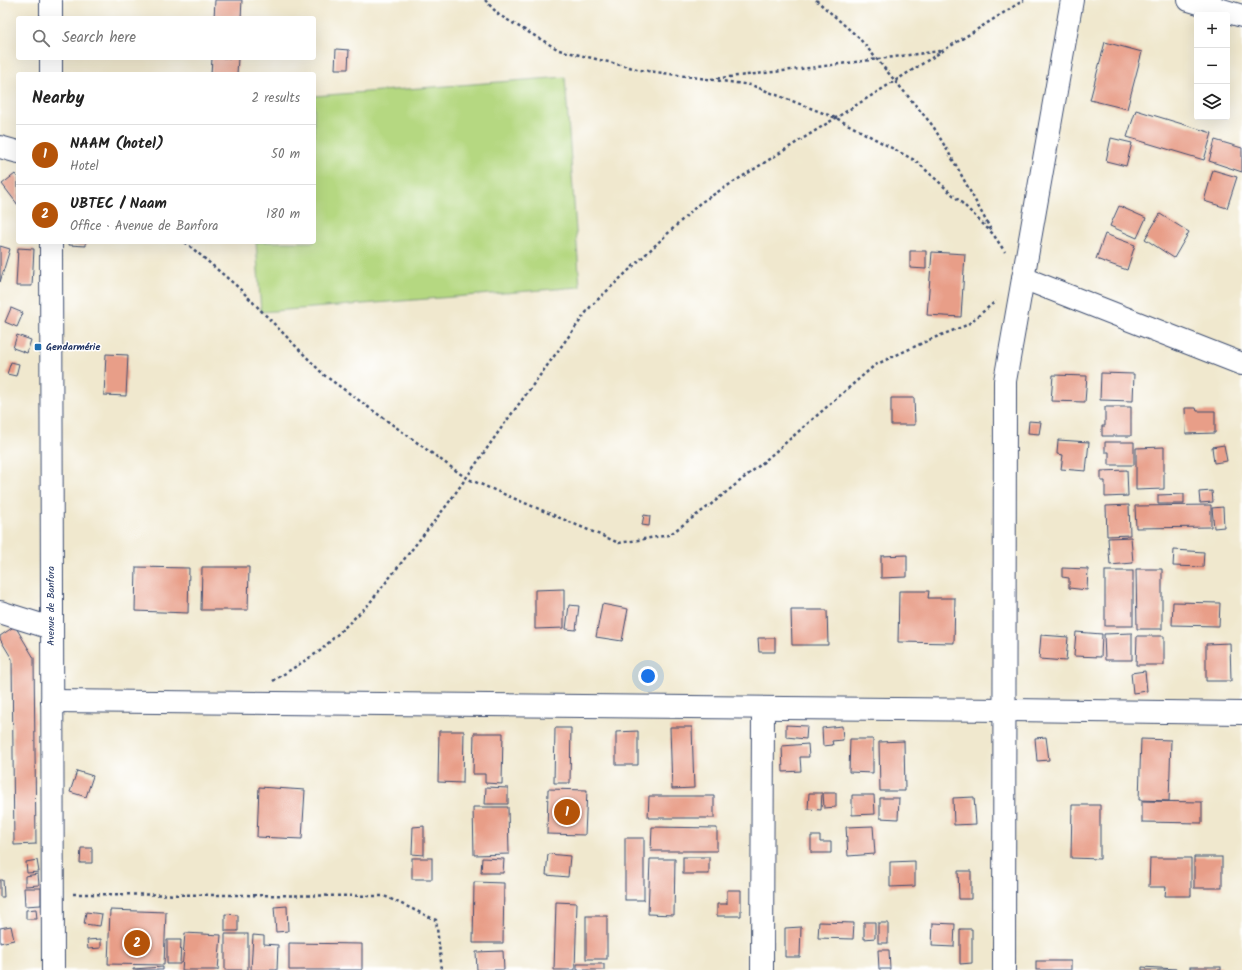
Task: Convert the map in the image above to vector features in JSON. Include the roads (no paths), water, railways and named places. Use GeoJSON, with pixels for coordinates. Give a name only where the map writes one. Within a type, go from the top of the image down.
{"type":"FeatureCollection","features":[{"type":"Feature","properties":{"kind":"street"},"geometry":{"type":"LineString","coordinates":[[51,0],[51,16]]}},
{"type":"Feature","properties":{"kind":"street"},"geometry":{"type":"LineString","coordinates":[[1004,970],[1005,381],[1072,0]]}},
{"type":"Feature","properties":{"kind":"street"},"geometry":{"type":"LineString","coordinates":[[1189,0],[1242,16]]}},
{"type":"Feature","properties":{"kind":"street"},"geometry":{"type":"LineString","coordinates":[[51,60],[51,72]]}},
{"type":"Feature","properties":{"kind":"street"},"geometry":{"type":"LineString","coordinates":[[0,146],[16,151]]}},
{"type":"Feature","properties":{"kind":"street","name":"Avenue de Banfora"},"geometry":{"type":"LineString","coordinates":[[51,244],[53,970]]}},
{"type":"Feature","properties":{"kind":"street"},"geometry":{"type":"LineString","coordinates":[[1023,278],[1242,364]]}},
{"type":"Feature","properties":{"kind":"street"},"geometry":{"type":"LineString","coordinates":[[0,612],[52,628]]}},
{"type":"Feature","properties":{"kind":"street"},"geometry":{"type":"LineString","coordinates":[[52,701],[1242,713]]}},
{"type":"Feature","properties":{"kind":"street"},"geometry":{"type":"LineString","coordinates":[[762,970],[763,708]]}},
{"type":"Feature","properties":{"kind":"place","name":"Gendarmérie"},"geometry":{"type":"Point","coordinates":[38,347]}},
{"type":"Feature","properties":{"kind":"place","name":"NAAM (hotel)"},"geometry":{"type":"Point","coordinates":[567,812]}},
{"type":"Feature","properties":{"kind":"place","name":"UBTEC / Naam"},"geometry":{"type":"Point","coordinates":[137,943]}}]}
